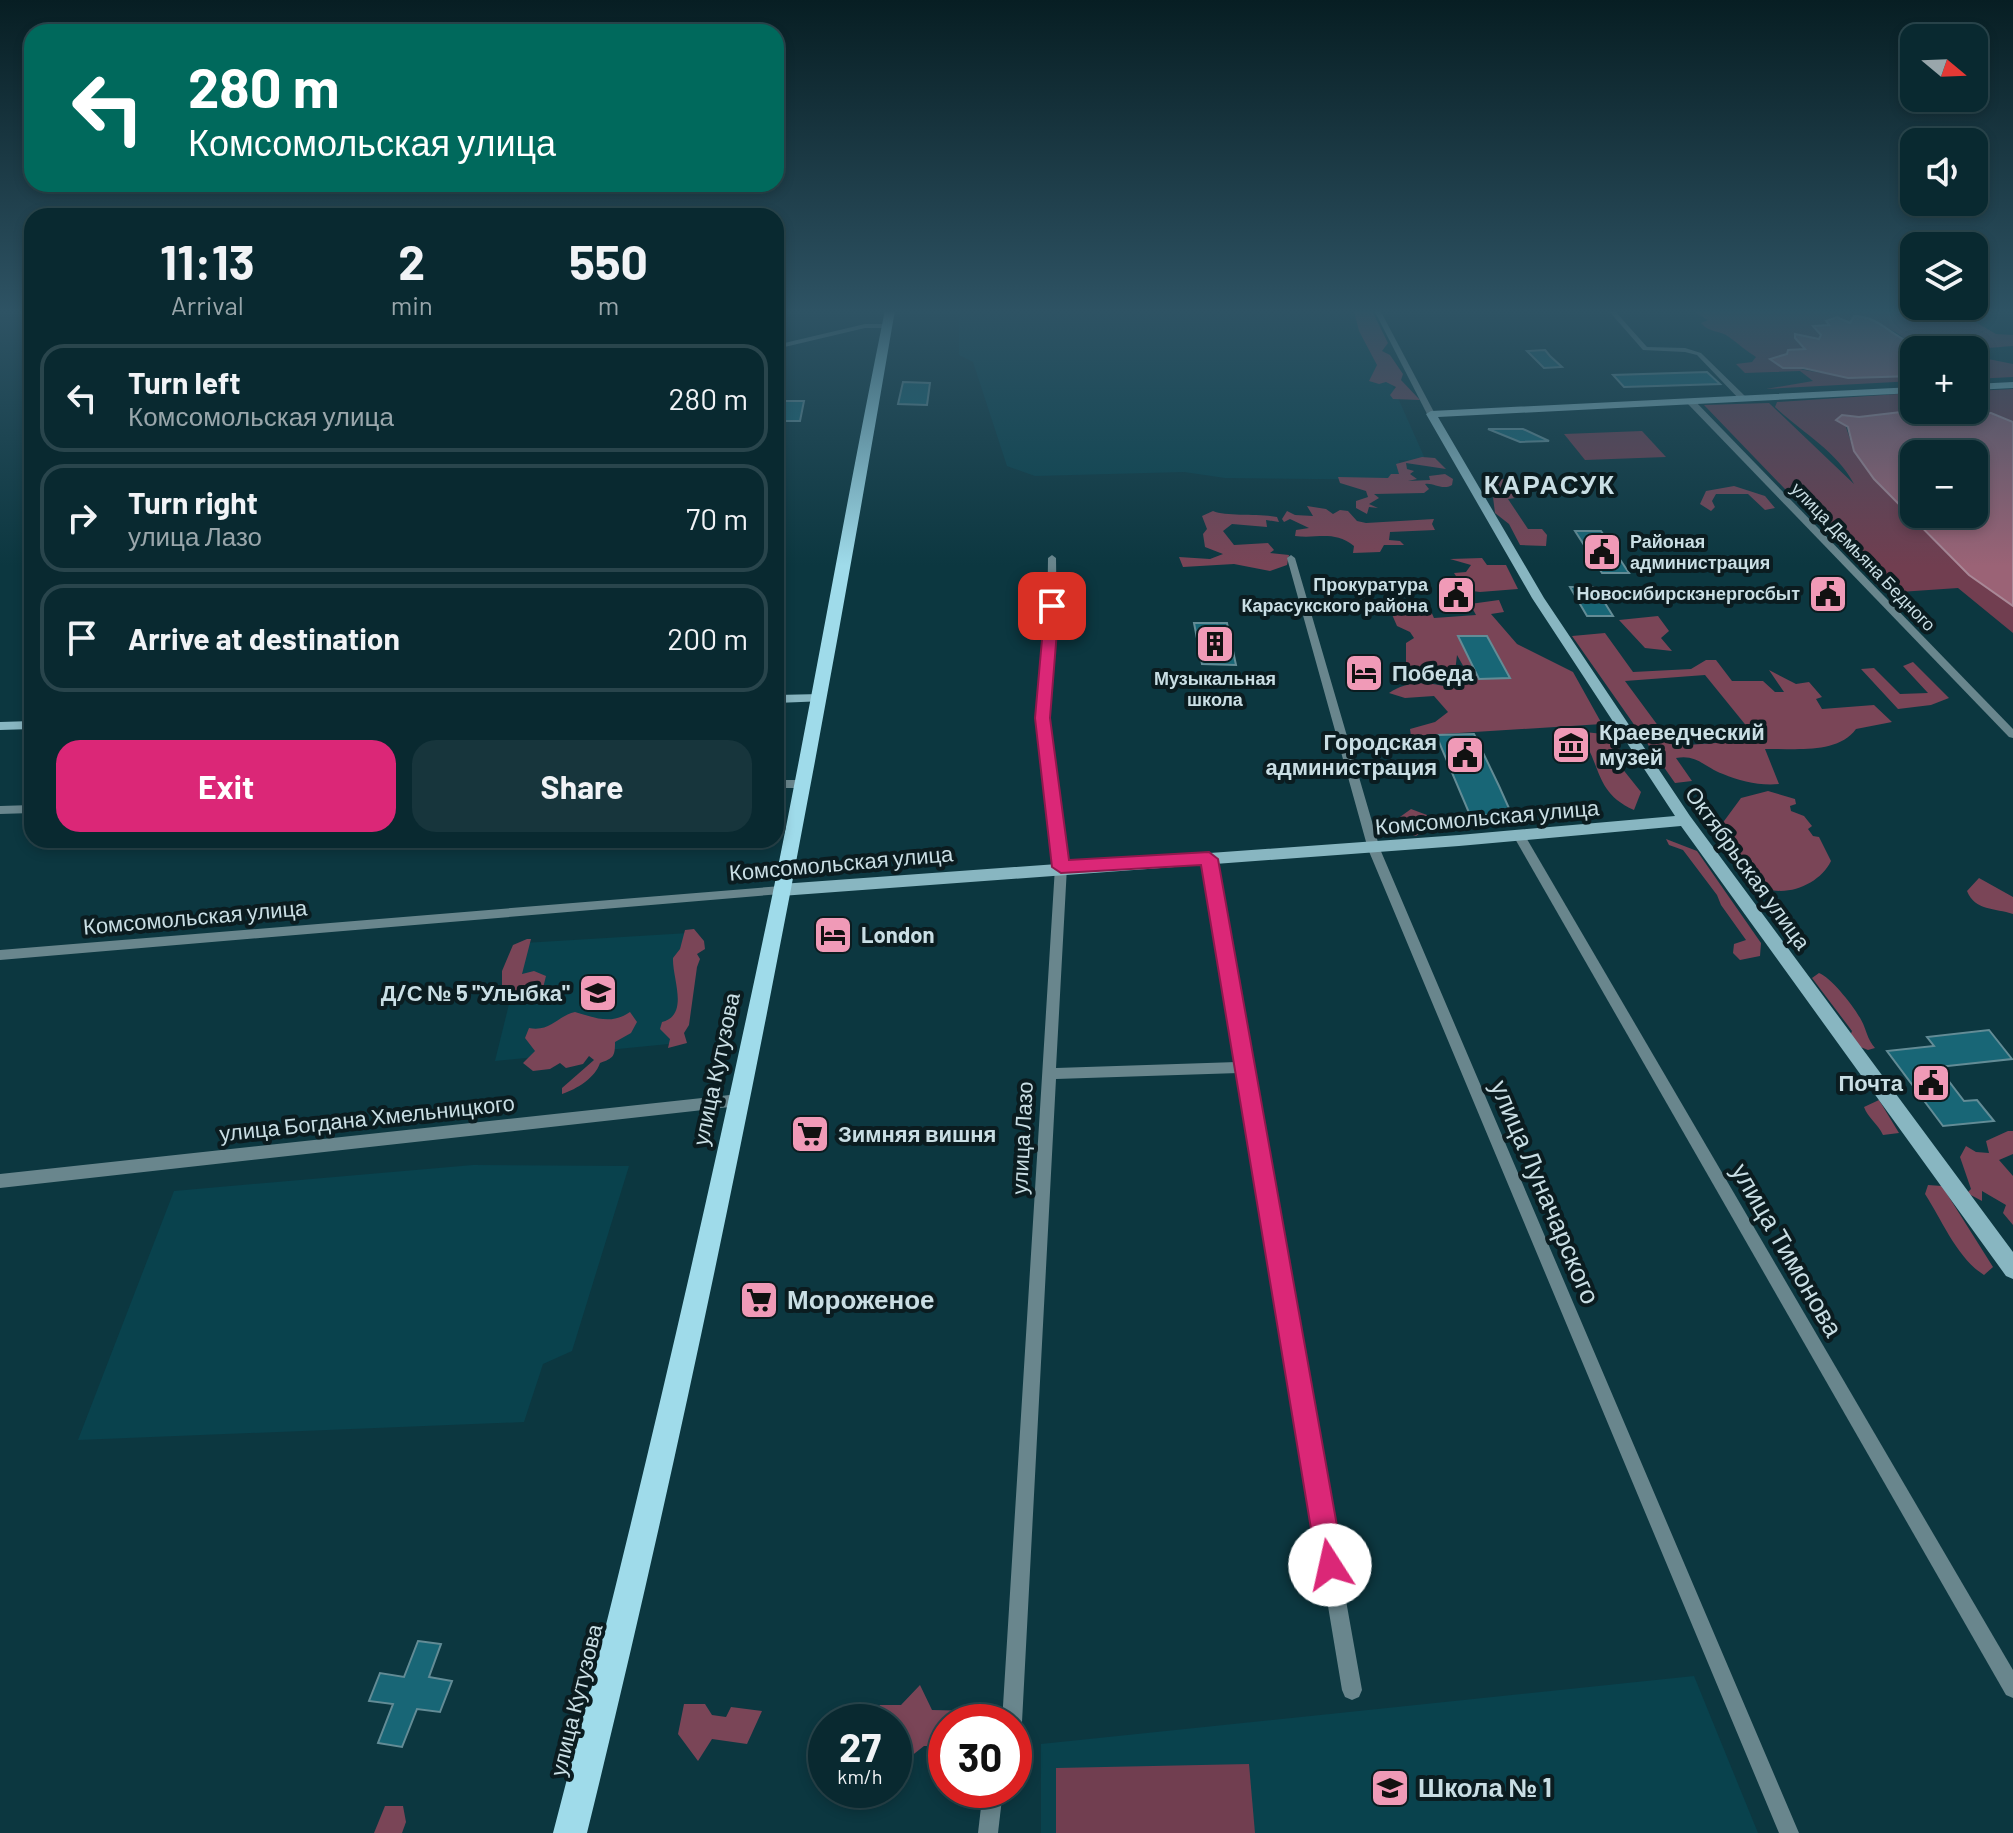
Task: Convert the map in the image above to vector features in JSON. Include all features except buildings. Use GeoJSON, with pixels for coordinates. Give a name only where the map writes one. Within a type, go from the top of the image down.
{"type":"FeatureCollection","features":[{"type":"Feature","properties":{"kind":"main road","name":"улица Кутузова"},"geometry":{"type":"LineString","coordinates":[[570,1833],[650,1522],[821,698],[874,396]]}},
{"type":"Feature","properties":{"kind":"street","name":"Октябрьская улица"},"geometry":{"type":"LineString","coordinates":[[1421,396],[1538,598],[1685,820],[2013,1269]]}},
{"type":"Feature","properties":{"kind":"street"},"geometry":{"type":"LineString","coordinates":[[1431,414],[1796,396]]}},
{"type":"Feature","properties":{"kind":"street","name":"улица Демьяна Бедного"},"geometry":{"type":"LineString","coordinates":[[1690,401],[2013,735]]}},
{"type":"Feature","properties":{"kind":"street","name":"улица Лазо"},"geometry":{"type":"LineString","coordinates":[[1013,1704],[1061,867],[1042,718],[1052,630],[1052,558]]}},
{"type":"Feature","properties":{"kind":"street","name":"улица Луначарского"},"geometry":{"type":"LineString","coordinates":[[1291,558],[1374,849],[1789,1833]]}},
{"type":"Feature","properties":{"kind":"street"},"geometry":{"type":"LineString","coordinates":[[784,699],[821,698]]}},
{"type":"Feature","properties":{"kind":"street"},"geometry":{"type":"LineString","coordinates":[[0,726],[24,725]]}},
{"type":"Feature","properties":{"kind":"street"},"geometry":{"type":"LineString","coordinates":[[784,784],[803,784]]}},
{"type":"Feature","properties":{"kind":"street"},"geometry":{"type":"LineString","coordinates":[[0,810],[24,809]]}},
{"type":"Feature","properties":{"kind":"street","name":"Комсомольская улица"},"geometry":{"type":"LineString","coordinates":[[0,955],[1061,867],[1374,849],[1685,820]]}},
{"type":"Feature","properties":{"kind":"street","name":"улица Тимонова"},"geometry":{"type":"LineString","coordinates":[[1520,837],[2013,1688]]}},
{"type":"Feature","properties":{"kind":"street"},"geometry":{"type":"LineString","coordinates":[[1209,859],[1352,1690]]}},
{"type":"Feature","properties":{"kind":"street"},"geometry":{"type":"LineString","coordinates":[[1049,1074],[1245,1067]]}},
{"type":"Feature","properties":{"kind":"street","name":"улица Богдана Хмельницкого"},"geometry":{"type":"LineString","coordinates":[[0,1181],[739,1100]]}},
{"type":"Feature","properties":{"kind":"street"},"geometry":{"type":"LineString","coordinates":[[988,1833],[991,1808]]}},
{"type":"Feature","properties":{"kind":"shaded area"},"geometry":{"type":"Polygon","coordinates":[[[984,396],[1397,396],[1426,461],[1399,460],[1406,480],[1225,478],[1184,472],[1035,476],[1007,466],[984,396]]]}},
{"type":"Feature","properties":{"kind":"shaded area"},"geometry":{"type":"Polygon","coordinates":[[[1390,396],[1416,396],[1420,400],[1393,399],[1390,396]]]}},
{"type":"Feature","properties":{"kind":"shaded area"},"geometry":{"type":"Polygon","coordinates":[[[1900,396],[1900,412],[1859,417],[1842,415],[1854,451],[1874,479],[1900,505],[1900,528],[1922,528],[1969,575],[2013,606],[2013,633],[1958,588],[1885,593],[1704,405],[1769,403],[1854,484],[1838,461],[1775,407],[1777,402],[1900,396]]]}},
{"type":"Feature","properties":{"kind":"shaded area"},"geometry":{"type":"Polygon","coordinates":[[[1988,396],[2013,396],[2013,422],[1988,413],[1988,396]]]}},
{"type":"Feature","properties":{"kind":"shaded area"},"geometry":{"type":"Polygon","coordinates":[[[1900,412],[1900,424],[1988,424],[1988,413],[2013,422],[2013,606],[1969,575],[1922,528],[1988,528],[1988,440],[1900,440],[1900,505],[1874,479],[1854,451],[1848,427],[1836,420],[1842,415],[1859,417],[1900,412]]]}},
{"type":"Feature","properties":{"kind":"shaded area"},"geometry":{"type":"Polygon","coordinates":[[[1642,431],[1666,457],[1585,460],[1564,434],[1642,431]]]}},
{"type":"Feature","properties":{"kind":"shaded area"},"geometry":{"type":"Polygon","coordinates":[[[1422,457],[1435,458],[1446,469],[1406,463],[1407,469],[1414,471],[1410,474],[1417,479],[1408,481],[1430,480],[1429,476],[1445,474],[1453,479],[1452,485],[1425,484],[1429,489],[1424,493],[1374,494],[1379,498],[1369,504],[1378,508],[1369,507],[1367,514],[1356,508],[1356,501],[1368,497],[1366,491],[1340,483],[1338,477],[1388,478],[1391,474],[1399,474],[1396,464],[1422,457]]]}},
{"type":"Feature","properties":{"kind":"shaded area"},"geometry":{"type":"Polygon","coordinates":[[[1491,479],[1513,479],[1523,497],[1508,499],[1528,529],[1542,529],[1547,535],[1546,546],[1520,545],[1509,524],[1495,513],[1493,497],[1500,494],[1491,479]]]}},
{"type":"Feature","properties":{"kind":"shaded area"},"geometry":{"type":"Polygon","coordinates":[[[1734,486],[1765,496],[1775,508],[1765,510],[1748,494],[1716,494],[1712,501],[1715,507],[1711,511],[1700,504],[1706,491],[1734,486]]]}},
{"type":"Feature","properties":{"kind":"shaded area"},"geometry":{"type":"Polygon","coordinates":[[[1307,506],[1326,509],[1333,514],[1340,510],[1348,511],[1357,521],[1366,523],[1434,519],[1432,524],[1435,530],[1390,532],[1389,540],[1400,541],[1404,545],[1384,545],[1380,552],[1353,553],[1354,546],[1339,538],[1295,536],[1296,530],[1309,528],[1290,519],[1284,522],[1282,519],[1287,511],[1295,515],[1313,516],[1307,506]]]}},
{"type":"Feature","properties":{"kind":"shaded area"},"geometry":{"type":"Polygon","coordinates":[[[1213,511],[1277,517],[1279,522],[1266,520],[1267,527],[1232,524],[1223,531],[1234,545],[1268,543],[1274,550],[1270,553],[1289,555],[1287,565],[1270,571],[1234,564],[1183,567],[1179,557],[1210,559],[1223,554],[1205,547],[1203,534],[1207,529],[1202,516],[1213,511]]]}},
{"type":"Feature","properties":{"kind":"shaded area"},"geometry":{"type":"Polygon","coordinates":[[[1482,558],[1487,565],[1506,565],[1518,589],[1465,590],[1454,573],[1466,572],[1471,565],[1450,559],[1482,558]]]}},
{"type":"Feature","properties":{"kind":"shaded area"},"geometry":{"type":"Polygon","coordinates":[[[1499,600],[1504,612],[1491,614],[1517,644],[1573,672],[1602,724],[1411,736],[1410,729],[1435,722],[1448,712],[1434,696],[1405,698],[1389,693],[1415,683],[1462,690],[1457,680],[1470,678],[1457,655],[1455,672],[1400,675],[1395,663],[1406,662],[1406,643],[1414,638],[1410,632],[1397,626],[1390,610],[1394,605],[1418,604],[1429,607],[1434,618],[1476,615],[1470,604],[1499,600]]]}},
{"type":"Feature","properties":{"kind":"shaded area"},"geometry":{"type":"Polygon","coordinates":[[[1658,616],[1669,631],[1661,638],[1672,651],[1645,648],[1619,620],[1658,616]]]}},
{"type":"Feature","properties":{"kind":"shaded area"},"geometry":{"type":"Polygon","coordinates":[[[1605,633],[1633,672],[1691,669],[1706,660],[1716,660],[1732,681],[1763,681],[1775,692],[1784,692],[1769,670],[1796,684],[1809,682],[1822,697],[1816,699],[1822,709],[1874,705],[1892,722],[1856,729],[1838,743],[1827,746],[1765,749],[1779,784],[1743,781],[1695,759],[1683,757],[1676,758],[1692,781],[1675,783],[1572,636],[1605,633]],[[1705,675],[1625,681],[1673,746],[1757,739],[1705,675]]]}},
{"type":"Feature","properties":{"kind":"shaded area"},"geometry":{"type":"Polygon","coordinates":[[[1913,662],[1949,698],[1931,705],[1898,709],[1861,669],[1874,668],[1900,694],[1928,693],[1903,666],[1913,662]]]}},
{"type":"Feature","properties":{"kind":"shaded area"},"geometry":{"type":"Polygon","coordinates":[[[1576,731],[1603,734],[1619,747],[1621,767],[1641,792],[1634,810],[1611,794],[1576,731]]]}},
{"type":"Feature","properties":{"kind":"shaded area"},"geometry":{"type":"Polygon","coordinates":[[[1768,791],[1795,799],[1796,804],[1790,806],[1791,811],[1804,816],[1812,826],[1808,829],[1813,836],[1819,837],[1831,861],[1818,878],[1787,891],[1776,891],[1755,883],[1716,832],[1741,798],[1768,791]]]}},
{"type":"Feature","properties":{"kind":"shaded area"},"geometry":{"type":"Polygon","coordinates":[[[1411,809],[1427,815],[1426,829],[1416,836],[1386,827],[1411,809]]]}},
{"type":"Feature","properties":{"kind":"shaded area"},"geometry":{"type":"Polygon","coordinates":[[[1666,839],[1697,851],[1761,943],[1760,956],[1740,960],[1733,953],[1734,944],[1746,940],[1683,850],[1669,845],[1666,839]]]}},
{"type":"Feature","properties":{"kind":"shaded area"},"geometry":{"type":"Polygon","coordinates":[[[1979,878],[2013,897],[2013,914],[1986,908],[1975,902],[1967,891],[1979,878]]]}},
{"type":"Feature","properties":{"kind":"shaded area"},"geometry":{"type":"Polygon","coordinates":[[[694,929],[704,941],[705,949],[697,954],[700,959],[689,1025],[684,1033],[687,1043],[668,1048],[670,1039],[660,1029],[662,1022],[670,1018],[678,1004],[673,958],[680,949],[685,930],[694,929]]]}},
{"type":"Feature","properties":{"kind":"shaded area","name":"Д/С № 5 \"Улыбка\""},"geometry":{"type":"Polygon","coordinates":[[[689,933],[679,1043],[495,1061],[524,943],[689,933]]]}},
{"type":"Feature","properties":{"kind":"shaded area"},"geometry":{"type":"Polygon","coordinates":[[[531,939],[522,974],[534,971],[546,976],[541,996],[530,1003],[502,1000],[502,971],[513,945],[531,939]]]}},
{"type":"Feature","properties":{"kind":"shaded area"},"geometry":{"type":"Polygon","coordinates":[[[1819,973],[1831,981],[1851,1004],[1875,1048],[1868,1050],[1858,1046],[1850,1036],[1852,1031],[1812,978],[1819,973]]]}},
{"type":"Feature","properties":{"kind":"shaded area"},"geometry":{"type":"Polygon","coordinates":[[[575,1012],[610,1019],[630,1012],[637,1022],[631,1033],[615,1042],[611,1058],[600,1063],[585,1082],[562,1094],[562,1088],[594,1060],[589,1056],[583,1064],[566,1068],[560,1063],[550,1069],[533,1071],[523,1063],[535,1051],[525,1038],[529,1028],[543,1028],[575,1012]]]}},
{"type":"Feature","properties":{"kind":"shaded area"},"geometry":{"type":"Polygon","coordinates":[[[1879,1100],[1899,1133],[1883,1135],[1866,1111],[1864,1107],[1879,1100]]]}},
{"type":"Feature","properties":{"kind":"shaded area"},"geometry":{"type":"Polygon","coordinates":[[[2013,1131],[2013,1154],[1999,1160],[2013,1176],[2013,1225],[2003,1213],[2006,1205],[1982,1191],[1982,1201],[1967,1193],[1971,1189],[1960,1157],[1966,1146],[1976,1152],[1989,1153],[1986,1141],[2013,1131]]]}},
{"type":"Feature","properties":{"kind":"shaded area"},"geometry":{"type":"Polygon","coordinates":[[[473,1165],[629,1166],[572,1351],[543,1364],[524,1422],[78,1440],[174,1191],[473,1165]]]}},
{"type":"Feature","properties":{"kind":"shaded area"},"geometry":{"type":"Polygon","coordinates":[[[1928,1185],[1942,1186],[1993,1267],[1984,1275],[1974,1268],[1951,1238],[1925,1194],[1928,1185]]]}},
{"type":"Feature","properties":{"kind":"shaded area","name":"Школа № 1"},"geometry":{"type":"Polygon","coordinates":[[[1694,1676],[1758,1833],[1041,1833],[1041,1744],[1694,1676]]]}},
{"type":"Feature","properties":{"kind":"shaded area"},"geometry":{"type":"Polygon","coordinates":[[[920,1685],[929,1704],[928,1746],[912,1755],[912,1704],[902,1704],[920,1685]]]}},
{"type":"Feature","properties":{"kind":"shaded area"},"geometry":{"type":"Polygon","coordinates":[[[684,1704],[705,1704],[712,1715],[726,1717],[731,1707],[762,1711],[747,1744],[712,1739],[698,1761],[678,1734],[684,1704]]]}},
{"type":"Feature","properties":{"kind":"shaded area"},"geometry":{"type":"Polygon","coordinates":[[[1249,1764],[1255,1833],[1056,1833],[1056,1768],[1249,1764]]]}},
{"type":"Feature","properties":{"kind":"shaded area"},"geometry":{"type":"Polygon","coordinates":[[[385,1806],[403,1806],[406,1822],[402,1833],[374,1833],[385,1806]]]}},
{"type":"Feature","properties":{"kind":"place","name":"Районая администрация"},"geometry":{"type":"Point","coordinates":[1602,552]}},
{"type":"Feature","properties":{"kind":"place","name":"Новосибирскэнергосбыт"},"geometry":{"type":"Point","coordinates":[1828,594]}},
{"type":"Feature","properties":{"kind":"place","name":"Прокуратура Карасукского района"},"geometry":{"type":"Point","coordinates":[1456,595]}},
{"type":"Feature","properties":{"kind":"place","name":"Музыкальная школа"},"geometry":{"type":"Point","coordinates":[1215,644]}},
{"type":"Feature","properties":{"kind":"place","name":"Победа"},"geometry":{"type":"Point","coordinates":[1364,673]}},
{"type":"Feature","properties":{"kind":"place","name":"Краеведческий музей"},"geometry":{"type":"Point","coordinates":[1571,745]}},
{"type":"Feature","properties":{"kind":"place","name":"Городская администрация"},"geometry":{"type":"Point","coordinates":[1465,755]}},
{"type":"Feature","properties":{"kind":"place","name":"London"},"geometry":{"type":"Point","coordinates":[833,935]}},
{"type":"Feature","properties":{"kind":"place","name":"Д/С № 5 \"Улыбка\""},"geometry":{"type":"Point","coordinates":[598,993]}},
{"type":"Feature","properties":{"kind":"place","name":"Почта"},"geometry":{"type":"Point","coordinates":[1931,1083]}},
{"type":"Feature","properties":{"kind":"place","name":"Зимняя вишня"},"geometry":{"type":"Point","coordinates":[810,1134]}},
{"type":"Feature","properties":{"kind":"place","name":"Мороженое"},"geometry":{"type":"Point","coordinates":[759,1300]}},
{"type":"Feature","properties":{"kind":"place","name":"Школа № 1"},"geometry":{"type":"Point","coordinates":[1390,1788]}},
{"type":"Feature","properties":{"kind":"district","name":"КАРАСУК"},"geometry":{"type":"Point","coordinates":[1550,485]}},
{"type":"Feature","properties":{"kind":"route"},"geometry":{"type":"LineString","coordinates":[[1052,606],[1042,718],[1061,867],[1209,859],[1330,1565]]}}]}
